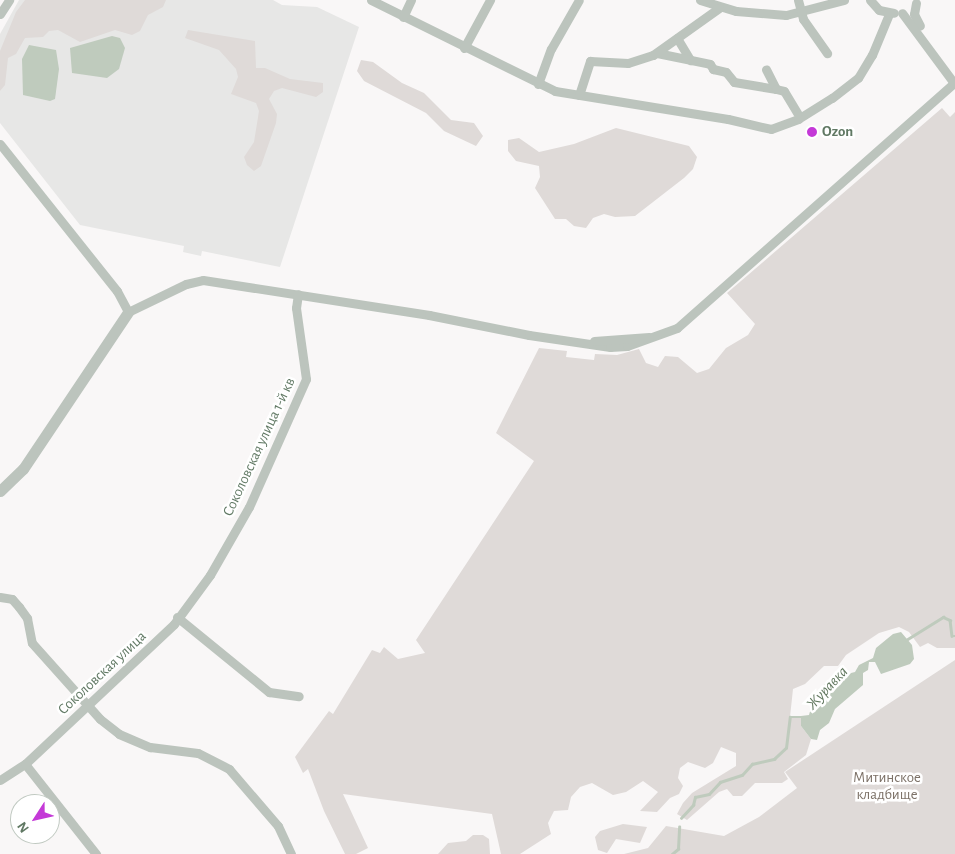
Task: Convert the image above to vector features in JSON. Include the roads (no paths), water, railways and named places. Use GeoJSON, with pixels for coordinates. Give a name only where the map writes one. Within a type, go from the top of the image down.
{"type":"FeatureCollection","features":[{"type":"Feature","properties":{"kind":"street"},"geometry":{"type":"LineString","coordinates":[[0,14],[10,0]]}},
{"type":"Feature","properties":{"kind":"street"},"geometry":{"type":"LineString","coordinates":[[371,0],[464,48],[555,91],[728,119],[771,129],[805,115],[858,78],[872,55],[889,14]]}},
{"type":"Feature","properties":{"kind":"street"},"geometry":{"type":"LineString","coordinates":[[403,17],[411,0]]}},
{"type":"Feature","properties":{"kind":"street"},"geometry":{"type":"LineString","coordinates":[[464,48],[490,0]]}},
{"type":"Feature","properties":{"kind":"street"},"geometry":{"type":"LineString","coordinates":[[538,84],[551,49],[579,0]]}},
{"type":"Feature","properties":{"kind":"street"},"geometry":{"type":"LineString","coordinates":[[700,0],[719,8],[759,14],[800,12],[844,0]]}},
{"type":"Feature","properties":{"kind":"street"},"geometry":{"type":"LineString","coordinates":[[798,0],[800,12],[827,53]]}},
{"type":"Feature","properties":{"kind":"street"},"geometry":{"type":"LineString","coordinates":[[870,0],[879,10],[889,14],[902,13],[917,2]]}},
{"type":"Feature","properties":{"kind":"street"},"geometry":{"type":"LineString","coordinates":[[917,2],[914,14],[917,22],[955,76]]}},
{"type":"Feature","properties":{"kind":"street"},"geometry":{"type":"LineString","coordinates":[[579,94],[590,61],[628,63],[657,52],[719,8]]}},
{"type":"Feature","properties":{"kind":"street"},"geometry":{"type":"LineString","coordinates":[[0,491],[34,454],[128,312],[186,284],[203,280],[584,342],[649,336],[677,328],[699,311],[951,89],[954,83],[952,77],[902,13]]}},
{"type":"Feature","properties":{"kind":"street"},"geometry":{"type":"LineString","coordinates":[[677,38],[690,60]]}},
{"type":"Feature","properties":{"kind":"street"},"geometry":{"type":"LineString","coordinates":[[657,52],[690,60],[726,72],[734,82],[784,91],[797,113]]}},
{"type":"Feature","properties":{"kind":"street"},"geometry":{"type":"LineString","coordinates":[[766,69],[776,89]]}},
{"type":"Feature","properties":{"kind":"street"},"geometry":{"type":"LineString","coordinates":[[0,144],[117,291],[128,312]]}},
{"type":"Feature","properties":{"kind":"street","name":"Соколовская улица 1-й кв"},"geometry":{"type":"LineString","coordinates":[[210,575],[249,507],[306,379],[296,308],[298,294]]}},
{"type":"Feature","properties":{"kind":"street","name":"Соколовская улица"},"geometry":{"type":"LineString","coordinates":[[0,780],[25,764],[174,624],[177,617],[210,575]]}},
{"type":"Feature","properties":{"kind":"street"},"geometry":{"type":"LineString","coordinates":[[0,597],[12,599],[19,607],[26,618],[32,643],[90,704],[100,719],[119,734],[150,747],[198,754],[223,766],[240,780],[278,826],[292,854]]}},
{"type":"Feature","properties":{"kind":"street"},"geometry":{"type":"LineString","coordinates":[[177,617],[269,692],[299,696]]}},
{"type":"Feature","properties":{"kind":"street"},"geometry":{"type":"LineString","coordinates":[[25,764],[96,854]]}},
{"type":"Feature","properties":{"kind":"water"},"geometry":{"type":"Polygon","coordinates":[[[112,36],[120,38],[125,48],[119,69],[107,78],[72,73],[70,48],[112,36]]]}},
{"type":"Feature","properties":{"kind":"water"},"geometry":{"type":"Polygon","coordinates":[[[29,45],[56,50],[59,69],[55,99],[50,101],[23,95],[22,59],[29,45]]]}},
{"type":"Feature","properties":{"kind":"water"},"geometry":{"type":"Polygon","coordinates":[[[901,632],[912,645],[914,659],[910,664],[881,674],[875,662],[869,662],[868,670],[863,673],[863,685],[835,709],[829,723],[820,730],[817,740],[811,739],[801,726],[801,716],[809,715],[813,701],[825,684],[835,677],[855,672],[859,665],[873,658],[876,648],[893,634],[901,632]]]}},
{"type":"Feature","properties":{"kind":"waterway","name":"Журавка"},"geometry":{"type":"LineString","coordinates":[[906,640],[943,617],[950,620],[952,636],[955,636]]}},
{"type":"Feature","properties":{"kind":"waterway","name":"Журавка"},"geometry":{"type":"LineString","coordinates":[[681,818],[693,805],[695,797],[709,794],[720,782],[742,775],[752,764],[774,759],[786,748],[790,717],[803,717]]}},
{"type":"Feature","properties":{"kind":"waterway","name":"Журавка"},"geometry":{"type":"LineString","coordinates":[[672,854],[678,849],[679,827]]}},
{"type":"Feature","properties":{"kind":"place","name":"Ozon"},"geometry":{"type":"Point","coordinates":[812,132]}},
{"type":"Feature","properties":{"kind":"park label","name":"Митинское кладбище"},"geometry":{"type":"Point","coordinates":[887,786]}}]}
